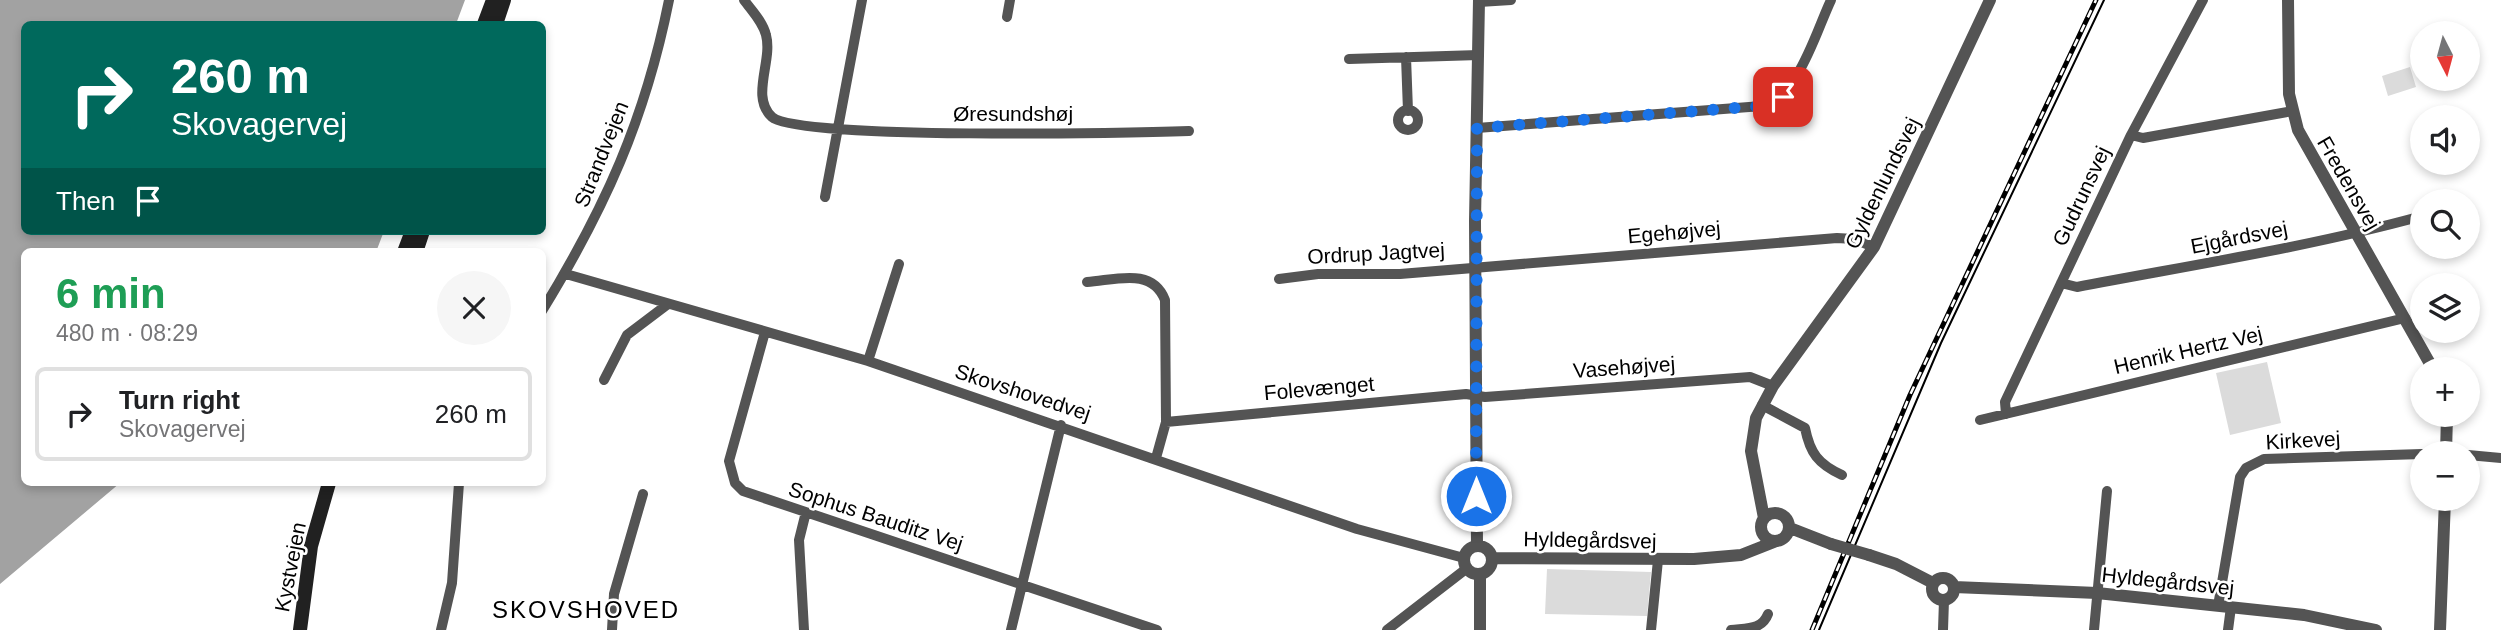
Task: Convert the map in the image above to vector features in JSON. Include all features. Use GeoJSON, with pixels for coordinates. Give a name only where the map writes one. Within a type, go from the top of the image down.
{"type":"FeatureCollection","features":[{"type":"Feature","properties":{"kind":"main road"},"geometry":{"type":"LineString","coordinates":[[485,21],[493,0]]}},
{"type":"Feature","properties":{"kind":"main road"},"geometry":{"type":"LineString","coordinates":[[497,21],[504,0]]}},
{"type":"Feature","properties":{"kind":"main road","name":"Kystvejen"},"geometry":{"type":"LineString","coordinates":[[300,630],[311,546],[328,486]]}},
{"type":"Feature","properties":{"kind":"main road","name":"Kystvejen"},"geometry":{"type":"LineString","coordinates":[[310,630],[322,512]]}},
{"type":"Feature","properties":{"kind":"street","name":"Strandvejen"},"geometry":{"type":"LineString","coordinates":[[546,305],[566,274],[621,165],[645,94],[669,0]]}},
{"type":"Feature","properties":{"kind":"street","name":"Øresundshøj"},"geometry":{"type":"LineString","coordinates":[[744,0],[767,38],[762,94],[764,107],[783,124],[837,130],[1189,131]]}},
{"type":"Feature","properties":{"kind":"street"},"geometry":{"type":"LineString","coordinates":[[825,197],[862,0]]}},
{"type":"Feature","properties":{"kind":"street"},"geometry":{"type":"LineString","coordinates":[[1007,17],[1010,0]]}},
{"type":"Feature","properties":{"kind":"street"},"geometry":{"type":"LineString","coordinates":[[1479,1],[1511,0]]}},
{"type":"Feature","properties":{"kind":"street"},"geometry":{"type":"LineString","coordinates":[[1477,128],[1773,103],[1790,88],[1831,0]]}},
{"type":"Feature","properties":{"kind":"street","name":"Gyldenlundsvej"},"geometry":{"type":"LineString","coordinates":[[1762,534],[1769,516],[1758,488],[1752,433],[1762,405],[1874,247],[1990,0]]}},
{"type":"Feature","properties":{"kind":"street","name":"Gudrunsvej"},"geometry":{"type":"LineString","coordinates":[[2006,414],[2005,402],[2131,135],[2203,0]]}},
{"type":"Feature","properties":{"kind":"street","name":"Fredensvej"},"geometry":{"type":"LineString","coordinates":[[2288,0],[2287,65],[2293,111],[2306,147],[2426,357]]}},
{"type":"Feature","properties":{"kind":"street","name":"Ordrup Jagtvej"},"geometry":{"type":"LineString","coordinates":[[1477,545],[1479,1]]}},
{"type":"Feature","properties":{"kind":"street"},"geometry":{"type":"LineString","coordinates":[[1349,59],[1479,55]]}},
{"type":"Feature","properties":{"kind":"street"},"geometry":{"type":"LineString","coordinates":[[1406,57],[1408,111]]}},
{"type":"Feature","properties":{"kind":"street"},"geometry":{"type":"LineString","coordinates":[[2131,135],[2144,138],[2293,111]]}},
{"type":"Feature","properties":{"kind":"street","name":"Ejgårdsvej"},"geometry":{"type":"LineString","coordinates":[[2061,284],[2077,286],[2356,234],[2410,219]]}},
{"type":"Feature","properties":{"kind":"street","name":"Egehøjvej"},"geometry":{"type":"LineString","coordinates":[[1476,267],[1837,238],[1854,239],[1874,247]]}},
{"type":"Feature","properties":{"kind":"street"},"geometry":{"type":"LineString","coordinates":[[868,361],[899,264]]}},
{"type":"Feature","properties":{"kind":"street","name":"Ordrup Jagtvej"},"geometry":{"type":"LineString","coordinates":[[1279,279],[1318,274],[1371,276],[1476,267]]}},
{"type":"Feature","properties":{"kind":"street","name":"Skovshovedvej"},"geometry":{"type":"LineString","coordinates":[[566,274],[868,361],[1061,425],[1357,529],[1465,563]]}},
{"type":"Feature","properties":{"kind":"street"},"geometry":{"type":"LineString","coordinates":[[1087,282],[1137,278],[1152,281],[1165,300],[1166,422],[1156,458]]}},
{"type":"Feature","properties":{"kind":"street"},"geometry":{"type":"LineString","coordinates":[[604,380],[627,335],[668,304]]}},
{"type":"Feature","properties":{"kind":"street","name":"Henrik Hertz Vej"},"geometry":{"type":"LineString","coordinates":[[1980,420],[2405,318]]}},
{"type":"Feature","properties":{"kind":"street","name":"Sophus Bauditz Vej"},"geometry":{"type":"LineString","coordinates":[[765,332],[729,461],[731,473],[743,491],[1157,630]]}},
{"type":"Feature","properties":{"kind":"street","name":"Vasehøjvej"},"geometry":{"type":"LineString","coordinates":[[1476,396],[1750,377],[1773,386]]}},
{"type":"Feature","properties":{"kind":"street","name":"Folevænget"},"geometry":{"type":"LineString","coordinates":[[1166,422],[1430,397],[1476,396]]}},
{"type":"Feature","properties":{"kind":"street"},"geometry":{"type":"LineString","coordinates":[[1762,405],[1805,428],[1809,448],[1822,466],[1842,475]]}},
{"type":"Feature","properties":{"kind":"street"},"geometry":{"type":"LineString","coordinates":[[1011,630],[1061,425]]}},
{"type":"Feature","properties":{"kind":"street","name":"Kirkevej"},"geometry":{"type":"LineString","coordinates":[[2228,630],[2224,607],[2240,477],[2246,468],[2264,459],[2410,454]]}},
{"type":"Feature","properties":{"kind":"street"},"geometry":{"type":"LineString","coordinates":[[2480,456],[2501,458]]}},
{"type":"Feature","properties":{"kind":"street"},"geometry":{"type":"LineString","coordinates":[[441,630],[452,583],[459,486]]}},
{"type":"Feature","properties":{"kind":"street"},"geometry":{"type":"LineString","coordinates":[[2094,630],[2107,492]]}},
{"type":"Feature","properties":{"kind":"street"},"geometry":{"type":"LineString","coordinates":[[612,630],[614,594],[643,494]]}},
{"type":"Feature","properties":{"kind":"street"},"geometry":{"type":"LineString","coordinates":[[2441,630],[2445,511]]}},
{"type":"Feature","properties":{"kind":"street"},"geometry":{"type":"LineString","coordinates":[[804,630],[799,540],[806,512]]}},
{"type":"Feature","properties":{"kind":"street"},"geometry":{"type":"LineString","coordinates":[[1769,516],[1786,518],[1783,536]]}},
{"type":"Feature","properties":{"kind":"street"},"geometry":{"type":"LineString","coordinates":[[1762,534],[1831,544],[1896,564],[1933,583]]}},
{"type":"Feature","properties":{"kind":"street","name":"Hyldegårdsvej"},"geometry":{"type":"LineString","coordinates":[[1728,555],[1750,545],[1762,534]]}},
{"type":"Feature","properties":{"kind":"street","name":"Hyldegårdsvej"},"geometry":{"type":"LineString","coordinates":[[1493,558],[1658,559],[1741,555],[1783,536]]}},
{"type":"Feature","properties":{"kind":"street"},"geometry":{"type":"LineString","coordinates":[[1387,630],[1465,563],[1469,548],[1477,545],[1488,549],[1493,558],[1489,569],[1480,574]]}},
{"type":"Feature","properties":{"kind":"street"},"geometry":{"type":"LineString","coordinates":[[1651,630],[1658,559]]}},
{"type":"Feature","properties":{"kind":"street"},"geometry":{"type":"LineString","coordinates":[[1465,563],[1480,574]]}},
{"type":"Feature","properties":{"kind":"street"},"geometry":{"type":"LineString","coordinates":[[1480,574],[1480,630]]}},
{"type":"Feature","properties":{"kind":"street"},"geometry":{"type":"LineString","coordinates":[[1943,578],[1950,581],[1954,587],[1951,597],[1944,600],[1933,595],[1933,583],[1943,578]]}},
{"type":"Feature","properties":{"kind":"street","name":"Hyldegårdsvej"},"geometry":{"type":"LineString","coordinates":[[1954,587],[2097,593],[2304,615],[2376,630]]}},
{"type":"Feature","properties":{"kind":"street"},"geometry":{"type":"LineString","coordinates":[[1943,630],[1944,600]]}},
{"type":"Feature","properties":{"kind":"street"},"geometry":{"type":"LineString","coordinates":[[1731,630],[1756,629],[1765,623],[1768,614]]}},
{"type":"Feature","properties":{"kind":"shaded area"},"geometry":{"type":"Polygon","coordinates":[[[0,0],[465,0],[457,21],[21,21],[21,235],[382,235],[378,248],[21,248],[21,486],[116,486],[0,584],[0,0]]]}},
{"type":"Feature","properties":{"kind":"shaded area"},"geometry":{"type":"Polygon","coordinates":[[[2410,67],[2410,89],[2388,96],[2382,76],[2410,67]]]}},
{"type":"Feature","properties":{"kind":"shaded area"},"geometry":{"type":"Polygon","coordinates":[[[2267,362],[2281,423],[2230,435],[2216,373],[2267,362]]]}},
{"type":"Feature","properties":{"kind":"shaded area"},"geometry":{"type":"Polygon","coordinates":[[[1547,569],[1651,572],[1647,616],[1545,614],[1547,569]]]}},
{"type":"Feature","properties":{"kind":"tram line"},"geometry":{"type":"LineString","coordinates":[[1819,630],[1941,343],[2104,0]]}},
{"type":"Feature","properties":{"kind":"railway"},"geometry":{"type":"LineString","coordinates":[[1812,630],[1910,395],[2096,0]]}},
{"type":"Feature","properties":{"kind":"district","name":"SKOVSHOVED"},"geometry":{"type":"Point","coordinates":[586,609]}},
{"type":"Feature","properties":{"kind":"route"},"geometry":{"type":"LineString","coordinates":[[1476,496],[1477,128],[1762,106],[1783,97]]}}]}
